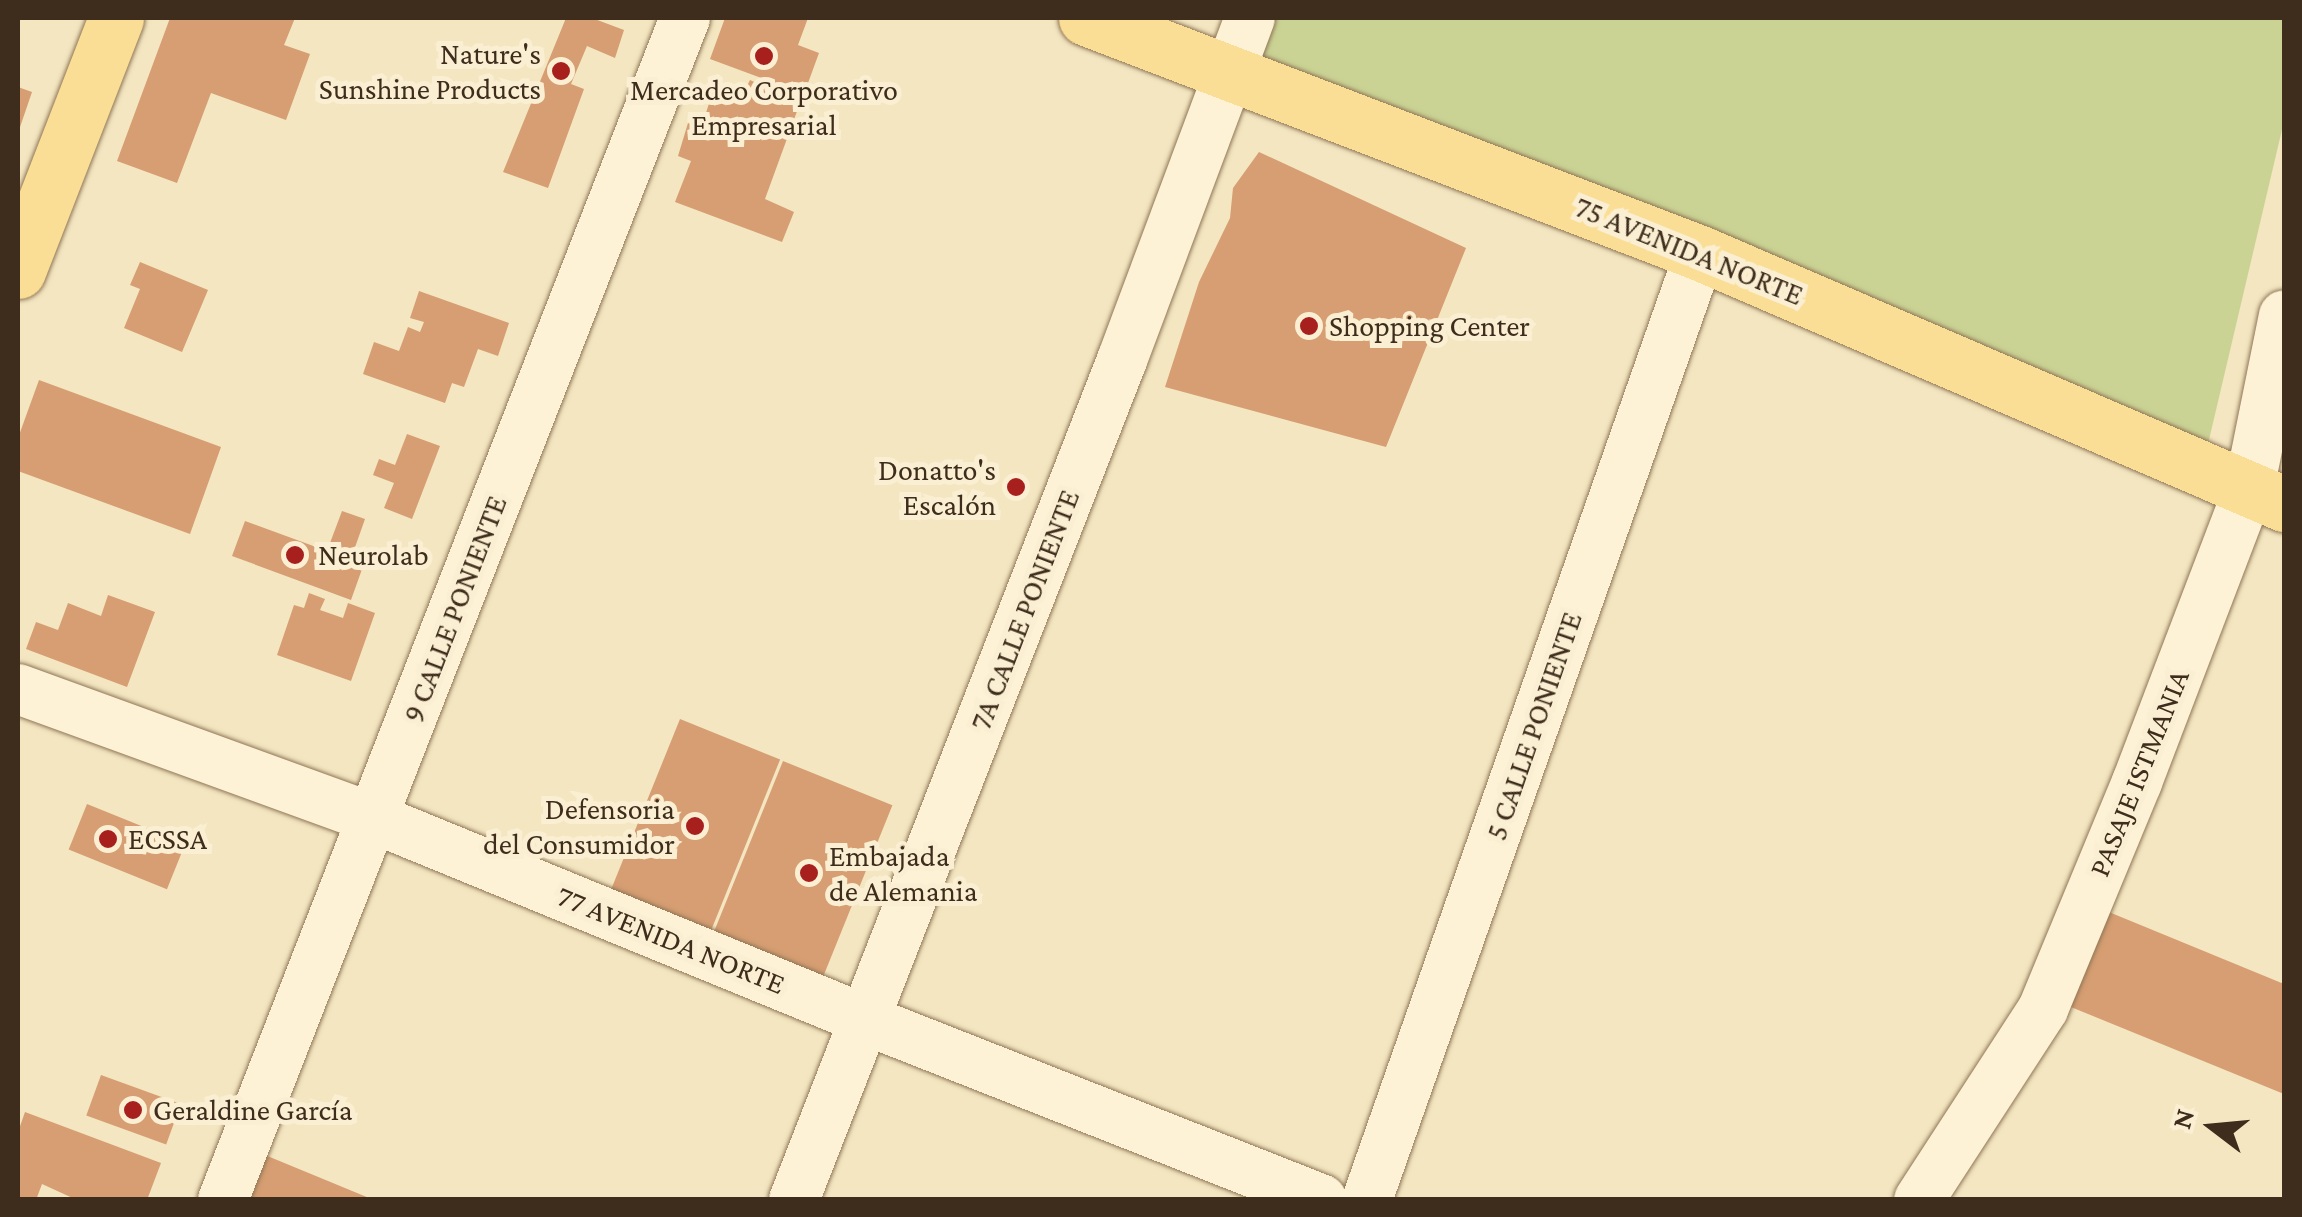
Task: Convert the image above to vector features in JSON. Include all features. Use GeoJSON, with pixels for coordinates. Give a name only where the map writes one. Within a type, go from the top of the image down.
{"type":"FeatureCollection","features":[{"type":"Feature","properties":{"kind":"main road"},"geometry":{"type":"LineString","coordinates":[[18,271],[116,18]]}},
{"type":"Feature","properties":{"kind":"main road","name":"75 AVENIDA NORTE"},"geometry":{"type":"LineString","coordinates":[[1086,18],[1700,252],[2267,496]]}},
{"type":"Feature","properties":{"kind":"street","name":"9 CALLE PONIENTE"},"geometry":{"type":"LineString","coordinates":[[223,1200],[685,18]]}},
{"type":"Feature","properties":{"kind":"street","name":"7A CALLE PONIENTE"},"geometry":{"type":"LineString","coordinates":[[794,1200],[1250,18]]}},
{"type":"Feature","properties":{"kind":"street","name":"5 CALLE PONIENTE"},"geometry":{"type":"LineString","coordinates":[[1367,1200],[1700,252]]}},
{"type":"Feature","properties":{"kind":"street","name":"PASAJE ISTMANIA"},"geometry":{"type":"LineString","coordinates":[[1919,1200],[2044,1009],[2137,782],[2267,496],[2284,315]]}},
{"type":"Feature","properties":{"kind":"street","name":"77 AVENIDA NORTE"},"geometry":{"type":"LineString","coordinates":[[18,689],[373,818],[866,1020],[1322,1200]]}},
{"type":"Feature","properties":{"kind":"green space"},"geometry":{"type":"Polygon","coordinates":[[[1240,18],[2284,18],[2284,121],[2208,444],[1225,58],[1240,18]]]}},
{"type":"Feature","properties":{"kind":"building"},"geometry":{"type":"Polygon","coordinates":[[[170,18],[295,18],[284,45],[310,54],[286,120],[211,93],[177,183],[117,161],[170,18]]]}},
{"type":"Feature","properties":{"kind":"building","name":"Nature's Sunshine Products"},"geometry":{"type":"Polygon","coordinates":[[[566,18],[592,18],[624,30],[615,58],[587,46],[571,84],[584,89],[548,188],[503,172],[566,18]]]}},
{"type":"Feature","properties":{"kind":"building","name":"Mercadeo Corporativo Empresarial"},"geometry":{"type":"Polygon","coordinates":[[[725,18],[808,18],[798,45],[819,53],[804,94],[710,59],[725,18]]]}},
{"type":"Feature","properties":{"kind":"building"},"geometry":{"type":"Polygon","coordinates":[[[750,80],[800,103],[765,199],[794,212],[782,242],[675,202],[691,161],[678,156],[688,123],[701,129],[715,84],[744,92],[750,80]]]}},
{"type":"Feature","properties":{"kind":"building"},"geometry":{"type":"Polygon","coordinates":[[[18,87],[32,92],[18,133],[18,87]]]}},
{"type":"Feature","properties":{"kind":"building","name":"Shopping Center"},"geometry":{"type":"Polygon","coordinates":[[[1259,152],[1466,248],[1386,447],[1165,387],[1199,282],[1230,218],[1233,188],[1259,152]]]}},
{"type":"Feature","properties":{"kind":"building"},"geometry":{"type":"Polygon","coordinates":[[[140,262],[208,290],[182,352],[124,328],[140,289],[130,285],[140,262]]]}},
{"type":"Feature","properties":{"kind":"building"},"geometry":{"type":"Polygon","coordinates":[[[419,291],[509,323],[498,356],[478,349],[464,387],[452,383],[445,403],[363,374],[374,342],[399,351],[408,327],[420,332],[424,322],[410,318],[419,291]]]}},
{"type":"Feature","properties":{"kind":"building"},"geometry":{"type":"Polygon","coordinates":[[[39,380],[221,447],[190,534],[18,471],[18,438],[39,380]]]}},
{"type":"Feature","properties":{"kind":"building"},"geometry":{"type":"Polygon","coordinates":[[[407,434],[440,446],[412,519],[384,508],[394,483],[373,475],[379,459],[395,465],[407,434]]]}},
{"type":"Feature","properties":{"kind":"building","name":"Neurolab"},"geometry":{"type":"Polygon","coordinates":[[[342,511],[365,519],[353,553],[366,558],[351,600],[232,556],[245,521],[327,551],[342,511]]]}},
{"type":"Feature","properties":{"kind":"building"},"geometry":{"type":"Polygon","coordinates":[[[309,593],[325,599],[320,610],[343,618],[348,603],[375,613],[351,681],[277,655],[294,605],[304,608],[309,593]]]}},
{"type":"Feature","properties":{"kind":"building"},"geometry":{"type":"Polygon","coordinates":[[[108,595],[155,612],[127,687],[26,649],[36,622],[58,630],[68,603],[101,616],[108,595]]]}},
{"type":"Feature","properties":{"kind":"building","name":"Defensoria del Consumidor"},"geometry":{"type":"Polygon","coordinates":[[[680,719],[780,759],[710,934],[610,893],[680,719]]]}},
{"type":"Feature","properties":{"kind":"building"},"geometry":{"type":"Polygon","coordinates":[[[783,761],[892,805],[822,980],[712,936],[783,761]]]}},
{"type":"Feature","properties":{"kind":"building","name":"ECSSA"},"geometry":{"type":"Polygon","coordinates":[[[87,804],[185,844],[167,889],[69,849],[87,804]]]}},
{"type":"Feature","properties":{"kind":"building"},"geometry":{"type":"Polygon","coordinates":[[[2104,910],[2284,984],[2284,1094],[2066,1005],[2104,910]]]}},
{"type":"Feature","properties":{"kind":"building","name":"Geraldine García"},"geometry":{"type":"Polygon","coordinates":[[[101,1075],[181,1104],[166,1144],[86,1115],[101,1075]]]}},
{"type":"Feature","properties":{"kind":"building"},"geometry":{"type":"Polygon","coordinates":[[[25,1112],[161,1163],[147,1200],[77,1200],[42,1184],[36,1200],[18,1200],[18,1132],[25,1112]]]}},
{"type":"Feature","properties":{"kind":"building"},"geometry":{"type":"Polygon","coordinates":[[[265,1155],[374,1200],[249,1200],[265,1155]]]}},
{"type":"Feature","properties":{"kind":"place","name":"Mercadeo Corporativo Empresarial"},"geometry":{"type":"Point","coordinates":[764,56]}},
{"type":"Feature","properties":{"kind":"place","name":"Nature's Sunshine Products"},"geometry":{"type":"Point","coordinates":[561,71]}},
{"type":"Feature","properties":{"kind":"place","name":"Shopping Center"},"geometry":{"type":"Point","coordinates":[1309,326]}},
{"type":"Feature","properties":{"kind":"place","name":"Donatto's Escalón"},"geometry":{"type":"Point","coordinates":[1016,487]}},
{"type":"Feature","properties":{"kind":"place","name":"Neurolab"},"geometry":{"type":"Point","coordinates":[295,555]}},
{"type":"Feature","properties":{"kind":"place","name":"Defensoria del Consumidor"},"geometry":{"type":"Point","coordinates":[695,826]}},
{"type":"Feature","properties":{"kind":"place","name":"ECSSA"},"geometry":{"type":"Point","coordinates":[108,839]}},
{"type":"Feature","properties":{"kind":"place","name":"Embajada de Alemania"},"geometry":{"type":"Point","coordinates":[809,873]}},
{"type":"Feature","properties":{"kind":"place","name":"Geraldine García"},"geometry":{"type":"Point","coordinates":[133,1110]}}]}
